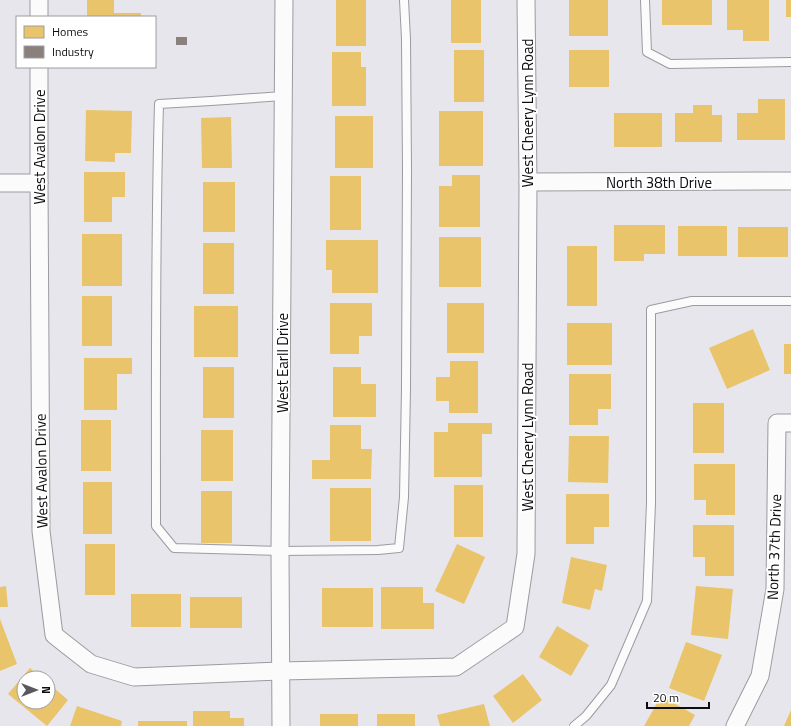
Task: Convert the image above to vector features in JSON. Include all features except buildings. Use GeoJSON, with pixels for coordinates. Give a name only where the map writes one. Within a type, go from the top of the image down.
{"type":"FeatureCollection","features":[{"type":"Feature","properties":{"kind":"street"},"geometry":{"type":"LineString","coordinates":[[39,0],[39,16]]}},
{"type":"Feature","properties":{"kind":"street","name":"West Earll Drive"},"geometry":{"type":"LineString","coordinates":[[281,726],[280,551],[284,0]]}},
{"type":"Feature","properties":{"kind":"street","name":"West Cheery Lynn Road"},"geometry":{"type":"LineString","coordinates":[[281,671],[456,667],[515,627],[526,554],[528,182],[526,0]]}},
{"type":"Feature","properties":{"kind":"street","name":"West Avalon Drive"},"geometry":{"type":"LineString","coordinates":[[39,68],[38,183],[41,532],[54,635],[91,664],[134,677],[281,671]]}},
{"type":"Feature","properties":{"kind":"street","name":"North 38th Drive"},"geometry":{"type":"LineString","coordinates":[[528,182],[791,181]]}},
{"type":"Feature","properties":{"kind":"street"},"geometry":{"type":"LineString","coordinates":[[0,183],[38,183]]}},
{"type":"Feature","properties":{"kind":"street","name":"North 37th Drive"},"geometry":{"type":"LineString","coordinates":[[735,726],[760,676],[775,589],[777,423],[791,423]]}},
{"type":"Feature","properties":{"kind":"lane"},"geometry":{"type":"LineString","coordinates":[[283,96],[159,104],[157,205],[156,526],[174,548],[280,551],[378,550],[399,548],[404,497],[406,382],[407,161],[406,39],[404,0]]}},
{"type":"Feature","properties":{"kind":"lane"},"geometry":{"type":"LineString","coordinates":[[645,0],[647,52],[670,64],[791,62]]}},
{"type":"Feature","properties":{"kind":"lane"},"geometry":{"type":"LineString","coordinates":[[574,726],[586,716],[611,685],[647,601],[651,503],[651,310],[692,301],[791,301]]}}]}
